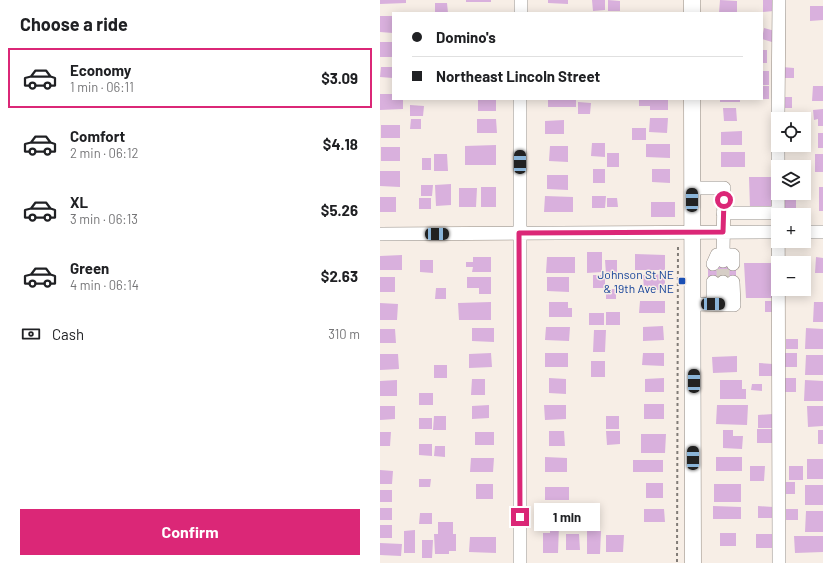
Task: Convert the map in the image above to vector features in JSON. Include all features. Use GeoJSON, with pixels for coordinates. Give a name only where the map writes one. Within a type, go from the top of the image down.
{"type":"FeatureCollection","features":[{"type":"Feature","properties":{"kind":"main road"},"geometry":{"type":"LineString","coordinates":[[692,0],[692,12]]}},
{"type":"Feature","properties":{"kind":"main road"},"geometry":{"type":"LineString","coordinates":[[692,100],[692,188],[687,237],[694,304],[693,563]]}},
{"type":"Feature","properties":{"kind":"street"},"geometry":{"type":"LineString","coordinates":[[521,0],[521,12]]}},
{"type":"Feature","properties":{"kind":"street"},"geometry":{"type":"LineString","coordinates":[[778,112],[779,0]]}},
{"type":"Feature","properties":{"kind":"street"},"geometry":{"type":"LineString","coordinates":[[520,100],[520,563]]}},
{"type":"Feature","properties":{"kind":"street"},"geometry":{"type":"LineString","coordinates":[[778,152],[778,208]]}},
{"type":"Feature","properties":{"kind":"street"},"geometry":{"type":"LineString","coordinates":[[692,188],[724,188],[723,262]]}},
{"type":"Feature","properties":{"kind":"street"},"geometry":{"type":"LineString","coordinates":[[724,213],[771,213]]}},
{"type":"Feature","properties":{"kind":"street"},"geometry":{"type":"LineString","coordinates":[[380,234],[519,233],[687,237],[723,232],[771,232]]}},
{"type":"Feature","properties":{"kind":"street"},"geometry":{"type":"LineString","coordinates":[[811,232],[823,232]]}},
{"type":"Feature","properties":{"kind":"street"},"geometry":{"type":"LineString","coordinates":[[778,248],[779,563]]}},
{"type":"Feature","properties":{"kind":"street"},"geometry":{"type":"LineString","coordinates":[[694,304],[718,304],[723,282]]}},
{"type":"Feature","properties":{"kind":"path"},"geometry":{"type":"LineString","coordinates":[[676,562],[677,244],[687,237]]}},
{"type":"Feature","properties":{"kind":"building"},"geometry":{"type":"Polygon","coordinates":[[[380,0],[406,0],[406,3],[380,4],[380,0]]]}},
{"type":"Feature","properties":{"kind":"building"},"geometry":{"type":"Polygon","coordinates":[[[466,0],[491,0],[491,2],[466,2],[466,0]]]}},
{"type":"Feature","properties":{"kind":"building"},"geometry":{"type":"Polygon","coordinates":[[[548,0],[568,0],[568,4],[548,3],[548,0]]]}},
{"type":"Feature","properties":{"kind":"building"},"geometry":{"type":"Polygon","coordinates":[[[592,0],[605,0],[605,10],[593,11],[592,0]]]}},
{"type":"Feature","properties":{"kind":"building"},"geometry":{"type":"Polygon","coordinates":[[[608,0],[620,1],[620,11],[608,11],[608,0]]]}},
{"type":"Feature","properties":{"kind":"building"},"geometry":{"type":"Polygon","coordinates":[[[720,0],[737,1],[737,12],[719,12],[720,0]]]}},
{"type":"Feature","properties":{"kind":"building"},"geometry":{"type":"Polygon","coordinates":[[[763,0],[774,0],[774,11],[763,12],[763,0]]]}},
{"type":"Feature","properties":{"kind":"building"},"geometry":{"type":"Polygon","coordinates":[[[435,3],[447,3],[448,12],[435,12],[435,3]]]}},
{"type":"Feature","properties":{"kind":"building"},"geometry":{"type":"Polygon","coordinates":[[[810,6],[823,6],[823,20],[810,21],[810,6]]]}},
{"type":"Feature","properties":{"kind":"building"},"geometry":{"type":"Polygon","coordinates":[[[380,16],[392,16],[392,33],[380,32],[380,16]]]}},
{"type":"Feature","properties":{"kind":"building"},"geometry":{"type":"Polygon","coordinates":[[[764,28],[775,31],[772,42],[763,39],[764,28]]]}},
{"type":"Feature","properties":{"kind":"building"},"geometry":{"type":"Polygon","coordinates":[[[380,42],[392,42],[392,57],[380,57],[380,42]]]}},
{"type":"Feature","properties":{"kind":"building"},"geometry":{"type":"Polygon","coordinates":[[[763,50],[767,50],[767,63],[763,63],[763,50]]]}},
{"type":"Feature","properties":{"kind":"building"},"geometry":{"type":"Polygon","coordinates":[[[381,67],[392,67],[392,78],[380,77],[381,67]]]}},
{"type":"Feature","properties":{"kind":"building"},"geometry":{"type":"Polygon","coordinates":[[[782,67],[794,68],[794,78],[781,78],[782,67]]]}},
{"type":"Feature","properties":{"kind":"building"},"geometry":{"type":"Polygon","coordinates":[[[763,71],[769,71],[769,85],[763,85],[763,71]]]}},
{"type":"Feature","properties":{"kind":"building"},"geometry":{"type":"Polygon","coordinates":[[[763,86],[769,86],[769,99],[763,99],[763,86]]]}},
{"type":"Feature","properties":{"kind":"building"},"geometry":{"type":"Polygon","coordinates":[[[813,86],[823,86],[823,101],[812,101],[813,86]]]}},
{"type":"Feature","properties":{"kind":"building"},"geometry":{"type":"Polygon","coordinates":[[[380,94],[392,94],[392,100],[403,100],[403,109],[380,110],[380,94]]]}},
{"type":"Feature","properties":{"kind":"building"},"geometry":{"type":"Polygon","coordinates":[[[782,97],[792,97],[792,108],[782,108],[782,97]]]}},
{"type":"Feature","properties":{"kind":"building"},"geometry":{"type":"Polygon","coordinates":[[[478,100],[496,100],[496,111],[478,111],[478,100]]]}},
{"type":"Feature","properties":{"kind":"building"},"geometry":{"type":"Polygon","coordinates":[[[548,100],[576,100],[576,107],[548,107],[548,100]]]}},
{"type":"Feature","properties":{"kind":"building"},"geometry":{"type":"Polygon","coordinates":[[[639,100],[668,100],[668,110],[650,110],[650,106],[639,106],[639,100]]]}},
{"type":"Feature","properties":{"kind":"building"},"geometry":{"type":"Polygon","coordinates":[[[720,100],[740,100],[740,102],[720,102],[720,100]]]}},
{"type":"Feature","properties":{"kind":"building"},"geometry":{"type":"Polygon","coordinates":[[[578,102],[591,103],[590,114],[578,114],[578,102]]]}},
{"type":"Feature","properties":{"kind":"building"},"geometry":{"type":"Polygon","coordinates":[[[410,105],[424,106],[423,116],[410,116],[410,105]]]}},
{"type":"Feature","properties":{"kind":"building"},"geometry":{"type":"Polygon","coordinates":[[[723,108],[736,108],[737,121],[724,121],[723,108]]]}},
{"type":"Feature","properties":{"kind":"building"},"geometry":{"type":"Polygon","coordinates":[[[823,109],[823,126],[818,126],[818,119],[814,120],[813,110],[823,109]]]}},
{"type":"Feature","properties":{"kind":"building"},"geometry":{"type":"Polygon","coordinates":[[[650,118],[668,118],[667,133],[649,132],[650,118]]]}},
{"type":"Feature","properties":{"kind":"building"},"geometry":{"type":"Polygon","coordinates":[[[411,119],[421,119],[421,129],[410,129],[411,119]]]}},
{"type":"Feature","properties":{"kind":"building"},"geometry":{"type":"Polygon","coordinates":[[[477,119],[496,119],[497,133],[477,133],[477,119]]]}},
{"type":"Feature","properties":{"kind":"building"},"geometry":{"type":"Polygon","coordinates":[[[564,120],[564,134],[545,134],[545,121],[564,120]]]}},
{"type":"Feature","properties":{"kind":"building"},"geometry":{"type":"Polygon","coordinates":[[[381,125],[400,125],[400,138],[381,138],[381,125]]]}},
{"type":"Feature","properties":{"kind":"building"},"geometry":{"type":"Polygon","coordinates":[[[632,128],[646,128],[646,140],[632,140],[632,128]]]}},
{"type":"Feature","properties":{"kind":"building"},"geometry":{"type":"Polygon","coordinates":[[[742,131],[742,145],[721,145],[721,132],[742,131]]]}},
{"type":"Feature","properties":{"kind":"building"},"geometry":{"type":"Polygon","coordinates":[[[818,133],[823,133],[823,148],[818,148],[818,133]]]}},
{"type":"Feature","properties":{"kind":"building"},"geometry":{"type":"Polygon","coordinates":[[[592,143],[605,143],[605,157],[591,156],[592,143]]]}},
{"type":"Feature","properties":{"kind":"building"},"geometry":{"type":"Polygon","coordinates":[[[646,144],[670,144],[670,158],[646,157],[646,144]]]}},
{"type":"Feature","properties":{"kind":"building"},"geometry":{"type":"Polygon","coordinates":[[[496,145],[496,165],[465,165],[465,146],[496,145]]]}},
{"type":"Feature","properties":{"kind":"building"},"geometry":{"type":"Polygon","coordinates":[[[550,146],[568,146],[568,162],[549,161],[550,146]]]}},
{"type":"Feature","properties":{"kind":"building"},"geometry":{"type":"Polygon","coordinates":[[[381,147],[400,147],[400,161],[381,161],[381,147]]]}},
{"type":"Feature","properties":{"kind":"building"},"geometry":{"type":"Polygon","coordinates":[[[721,152],[745,152],[745,167],[721,167],[721,152]]]}},
{"type":"Feature","properties":{"kind":"building"},"geometry":{"type":"Polygon","coordinates":[[[607,153],[619,153],[619,167],[607,167],[607,153]]]}},
{"type":"Feature","properties":{"kind":"building"},"geometry":{"type":"Polygon","coordinates":[[[434,154],[447,154],[448,171],[434,171],[434,154]]]}},
{"type":"Feature","properties":{"kind":"building"},"geometry":{"type":"Polygon","coordinates":[[[815,154],[823,154],[823,172],[815,172],[815,154]]]}},
{"type":"Feature","properties":{"kind":"building"},"geometry":{"type":"Polygon","coordinates":[[[422,158],[431,158],[431,170],[422,170],[422,158]]]}},
{"type":"Feature","properties":{"kind":"building"},"geometry":{"type":"Polygon","coordinates":[[[593,169],[605,169],[605,183],[593,183],[593,169]]]}},
{"type":"Feature","properties":{"kind":"building"},"geometry":{"type":"Polygon","coordinates":[[[652,169],[670,169],[670,183],[652,182],[652,169]]]}},
{"type":"Feature","properties":{"kind":"building"},"geometry":{"type":"Polygon","coordinates":[[[380,171],[400,171],[400,187],[380,186],[380,171]]]}},
{"type":"Feature","properties":{"kind":"building"},"geometry":{"type":"Polygon","coordinates":[[[547,175],[568,175],[568,190],[547,189],[547,175]]]}},
{"type":"Feature","properties":{"kind":"building"},"geometry":{"type":"Polygon","coordinates":[[[749,177],[771,177],[771,200],[773,200],[773,208],[750,208],[749,177]]]}},
{"type":"Feature","properties":{"kind":"building"},"geometry":{"type":"Polygon","coordinates":[[[451,184],[451,205],[436,206],[435,185],[451,184]]]}},
{"type":"Feature","properties":{"kind":"building"},"geometry":{"type":"Polygon","coordinates":[[[421,185],[433,185],[432,196],[421,196],[421,185]]]}},
{"type":"Feature","properties":{"kind":"building"},"geometry":{"type":"Polygon","coordinates":[[[481,187],[496,187],[496,207],[481,207],[481,187]]]}},
{"type":"Feature","properties":{"kind":"building"},"geometry":{"type":"Polygon","coordinates":[[[819,187],[823,187],[823,211],[819,211],[819,187]]]}},
{"type":"Feature","properties":{"kind":"building"},"geometry":{"type":"Polygon","coordinates":[[[459,188],[477,188],[476,207],[459,207],[459,188]]]}},
{"type":"Feature","properties":{"kind":"building"},"geometry":{"type":"Polygon","coordinates":[[[545,196],[573,197],[573,212],[544,212],[545,196]]]}},
{"type":"Feature","properties":{"kind":"building"},"geometry":{"type":"Polygon","coordinates":[[[592,196],[606,196],[605,208],[592,208],[592,196]]]}},
{"type":"Feature","properties":{"kind":"building"},"geometry":{"type":"Polygon","coordinates":[[[380,197],[396,197],[396,212],[380,212],[380,197]]]}},
{"type":"Feature","properties":{"kind":"building"},"geometry":{"type":"Polygon","coordinates":[[[419,198],[431,198],[431,209],[419,209],[419,198]]]}},
{"type":"Feature","properties":{"kind":"building"},"geometry":{"type":"Polygon","coordinates":[[[607,198],[617,198],[618,207],[607,207],[607,198]]]}},
{"type":"Feature","properties":{"kind":"building"},"geometry":{"type":"Polygon","coordinates":[[[781,200],[796,200],[796,208],[782,208],[781,200]]]}},
{"type":"Feature","properties":{"kind":"building"},"geometry":{"type":"Polygon","coordinates":[[[651,202],[675,202],[675,217],[651,217],[651,202]]]}},
{"type":"Feature","properties":{"kind":"building"},"geometry":{"type":"Polygon","coordinates":[[[587,252],[602,252],[602,272],[587,273],[587,252]]]}},
{"type":"Feature","properties":{"kind":"building"},"geometry":{"type":"Polygon","coordinates":[[[635,254],[665,255],[665,270],[635,270],[635,254]]]}},
{"type":"Feature","properties":{"kind":"building"},"geometry":{"type":"Polygon","coordinates":[[[402,255],[402,270],[380,270],[380,256],[402,255]]]}},
{"type":"Feature","properties":{"kind":"building"},"geometry":{"type":"Polygon","coordinates":[[[473,257],[491,257],[491,272],[472,272],[473,267],[466,267],[466,262],[473,262],[473,257]]]}},
{"type":"Feature","properties":{"kind":"building"},"geometry":{"type":"Polygon","coordinates":[[[547,257],[575,257],[575,273],[546,273],[547,257]]]}},
{"type":"Feature","properties":{"kind":"building"},"geometry":{"type":"Polygon","coordinates":[[[816,257],[823,258],[823,273],[815,273],[816,257]]]}},
{"type":"Feature","properties":{"kind":"building"},"geometry":{"type":"Polygon","coordinates":[[[420,260],[433,260],[433,273],[420,272],[420,260]]]}},
{"type":"Feature","properties":{"kind":"building"},"geometry":{"type":"Polygon","coordinates":[[[605,260],[617,260],[617,273],[606,274],[605,260]]]}},
{"type":"Feature","properties":{"kind":"building"},"geometry":{"type":"Polygon","coordinates":[[[744,263],[771,263],[772,298],[746,298],[744,263]]]}},
{"type":"Feature","properties":{"kind":"building"},"geometry":{"type":"Polygon","coordinates":[[[708,264],[736,264],[736,282],[708,282],[708,264]]]}},
{"type":"Feature","properties":{"kind":"building"},"geometry":{"type":"Polygon","coordinates":[[[665,274],[665,290],[644,290],[643,275],[665,274]]]}},
{"type":"Feature","properties":{"kind":"building"},"geometry":{"type":"Polygon","coordinates":[[[593,275],[605,275],[605,288],[593,288],[593,275]]]}},
{"type":"Feature","properties":{"kind":"building"},"geometry":{"type":"Polygon","coordinates":[[[380,277],[395,277],[395,292],[380,292],[380,277]]]}},
{"type":"Feature","properties":{"kind":"building"},"geometry":{"type":"Polygon","coordinates":[[[467,277],[491,277],[491,294],[479,294],[479,288],[467,288],[467,277]]]}},
{"type":"Feature","properties":{"kind":"building"},"geometry":{"type":"Polygon","coordinates":[[[547,277],[569,277],[569,292],[547,291],[547,277]]]}},
{"type":"Feature","properties":{"kind":"building"},"geometry":{"type":"Polygon","coordinates":[[[436,288],[446,288],[446,299],[435,299],[436,288]]]}},
{"type":"Feature","properties":{"kind":"building"},"geometry":{"type":"Polygon","coordinates":[[[606,289],[616,289],[616,299],[606,299],[606,289]]]}},
{"type":"Feature","properties":{"kind":"building"},"geometry":{"type":"Polygon","coordinates":[[[640,301],[665,301],[665,313],[639,313],[640,301]]]}},
{"type":"Feature","properties":{"kind":"building"},"geometry":{"type":"Polygon","coordinates":[[[765,301],[774,301],[774,312],[765,312],[765,301]]]}},
{"type":"Feature","properties":{"kind":"building"},"geometry":{"type":"Polygon","coordinates":[[[491,302],[491,320],[459,320],[458,303],[491,302]]]}},
{"type":"Feature","properties":{"kind":"building"},"geometry":{"type":"Polygon","coordinates":[[[549,302],[568,302],[568,308],[572,308],[572,317],[549,317],[549,302]]]}},
{"type":"Feature","properties":{"kind":"building"},"geometry":{"type":"Polygon","coordinates":[[[814,302],[823,302],[823,322],[813,322],[814,302]]]}},
{"type":"Feature","properties":{"kind":"building"},"geometry":{"type":"Polygon","coordinates":[[[380,303],[398,304],[397,320],[380,320],[380,303]]]}},
{"type":"Feature","properties":{"kind":"building"},"geometry":{"type":"Polygon","coordinates":[[[606,312],[620,312],[620,325],[606,325],[606,312]]]}},
{"type":"Feature","properties":{"kind":"building"},"geometry":{"type":"Polygon","coordinates":[[[589,313],[604,313],[604,325],[589,325],[589,313]]]}},
{"type":"Feature","properties":{"kind":"building"},"geometry":{"type":"Polygon","coordinates":[[[663,326],[664,340],[643,341],[643,327],[663,326]]]}},
{"type":"Feature","properties":{"kind":"building"},"geometry":{"type":"Polygon","coordinates":[[[546,327],[570,327],[569,341],[545,340],[546,327]]]}},
{"type":"Feature","properties":{"kind":"building"},"geometry":{"type":"Polygon","coordinates":[[[472,328],[494,328],[494,342],[472,341],[472,328]]]}},
{"type":"Feature","properties":{"kind":"building"},"geometry":{"type":"Polygon","coordinates":[[[806,328],[823,329],[823,349],[805,349],[806,328]]]}},
{"type":"Feature","properties":{"kind":"building"},"geometry":{"type":"Polygon","coordinates":[[[380,329],[395,329],[396,343],[380,343],[380,329]]]}},
{"type":"Feature","properties":{"kind":"building"},"geometry":{"type":"Polygon","coordinates":[[[594,330],[606,330],[605,352],[593,352],[594,330]]]}},
{"type":"Feature","properties":{"kind":"building"},"geometry":{"type":"Polygon","coordinates":[[[786,339],[798,339],[798,349],[786,349],[786,339]]]}},
{"type":"Feature","properties":{"kind":"building"},"geometry":{"type":"Polygon","coordinates":[[[491,353],[492,367],[469,368],[469,354],[491,353]]]}},
{"type":"Feature","properties":{"kind":"building"},"geometry":{"type":"Polygon","coordinates":[[[545,353],[568,353],[568,367],[545,367],[545,353]]]}},
{"type":"Feature","properties":{"kind":"building"},"geometry":{"type":"Polygon","coordinates":[[[643,353],[664,353],[664,366],[642,365],[643,353]]]}},
{"type":"Feature","properties":{"kind":"building"},"geometry":{"type":"Polygon","coordinates":[[[784,353],[797,353],[797,367],[784,367],[784,353]]]}},
{"type":"Feature","properties":{"kind":"building"},"geometry":{"type":"Polygon","coordinates":[[[380,354],[398,354],[399,369],[380,370],[380,354]]]}},
{"type":"Feature","properties":{"kind":"building"},"geometry":{"type":"Polygon","coordinates":[[[806,355],[823,355],[823,375],[805,375],[806,355]]]}},
{"type":"Feature","properties":{"kind":"building"},"geometry":{"type":"Polygon","coordinates":[[[737,356],[737,372],[713,373],[712,357],[737,356]]]}},
{"type":"Feature","properties":{"kind":"building"},"geometry":{"type":"Polygon","coordinates":[[[591,361],[605,361],[605,377],[591,377],[591,361]]]}},
{"type":"Feature","properties":{"kind":"building"},"geometry":{"type":"Polygon","coordinates":[[[759,363],[773,364],[773,376],[759,376],[759,363]]]}},
{"type":"Feature","properties":{"kind":"building"},"geometry":{"type":"Polygon","coordinates":[[[434,365],[447,365],[447,378],[434,378],[434,365]]]}},
{"type":"Feature","properties":{"kind":"building"},"geometry":{"type":"Polygon","coordinates":[[[549,378],[566,379],[566,394],[549,393],[549,378]]]}},
{"type":"Feature","properties":{"kind":"building"},"geometry":{"type":"Polygon","coordinates":[[[664,378],[664,392],[645,392],[645,379],[664,378]]]}},
{"type":"Feature","properties":{"kind":"building"},"geometry":{"type":"Polygon","coordinates":[[[781,378],[796,378],[796,392],[781,392],[781,378]]]}},
{"type":"Feature","properties":{"kind":"building"},"geometry":{"type":"Polygon","coordinates":[[[472,379],[485,379],[485,395],[471,395],[472,379]]]}},
{"type":"Feature","properties":{"kind":"building"},"geometry":{"type":"Polygon","coordinates":[[[397,380],[397,396],[380,396],[380,381],[397,380]]]}},
{"type":"Feature","properties":{"kind":"building"},"geometry":{"type":"Polygon","coordinates":[[[720,380],[742,380],[742,389],[746,389],[746,399],[720,399],[720,380]]]}},
{"type":"Feature","properties":{"kind":"building"},"geometry":{"type":"Polygon","coordinates":[[[805,380],[823,381],[823,401],[804,401],[805,380]]]}},
{"type":"Feature","properties":{"kind":"building"},"geometry":{"type":"Polygon","coordinates":[[[752,384],[762,384],[762,391],[751,390],[752,384]]]}},
{"type":"Feature","properties":{"kind":"building"},"geometry":{"type":"Polygon","coordinates":[[[419,393],[433,393],[433,405],[419,405],[419,393]]]}},
{"type":"Feature","properties":{"kind":"building"},"geometry":{"type":"Polygon","coordinates":[[[644,404],[664,404],[664,419],[644,419],[644,404]]]}},
{"type":"Feature","properties":{"kind":"building"},"geometry":{"type":"Polygon","coordinates":[[[489,405],[489,418],[472,419],[472,406],[489,405]]]}},
{"type":"Feature","properties":{"kind":"building"},"geometry":{"type":"Polygon","coordinates":[[[544,405],[566,405],[566,419],[545,420],[544,405]]]}},
{"type":"Feature","properties":{"kind":"building"},"geometry":{"type":"Polygon","coordinates":[[[717,405],[748,405],[747,425],[716,424],[717,405]]]}},
{"type":"Feature","properties":{"kind":"building"},"geometry":{"type":"Polygon","coordinates":[[[380,406],[395,406],[395,419],[380,420],[380,406]]]}},
{"type":"Feature","properties":{"kind":"building"},"geometry":{"type":"Polygon","coordinates":[[[807,406],[823,406],[823,426],[808,427],[807,406]]]}},
{"type":"Feature","properties":{"kind":"building"},"geometry":{"type":"Polygon","coordinates":[[[773,414],[773,428],[758,428],[758,415],[773,414]]]}},
{"type":"Feature","properties":{"kind":"building"},"geometry":{"type":"Polygon","coordinates":[[[434,416],[446,416],[446,430],[433,430],[434,416]]]}},
{"type":"Feature","properties":{"kind":"building"},"geometry":{"type":"Polygon","coordinates":[[[606,416],[619,416],[619,429],[606,429],[606,416]]]}},
{"type":"Feature","properties":{"kind":"building"},"geometry":{"type":"Polygon","coordinates":[[[419,418],[432,418],[432,429],[419,429],[419,418]]]}},
{"type":"Feature","properties":{"kind":"building"},"geometry":{"type":"Polygon","coordinates":[[[757,429],[774,429],[774,443],[757,443],[757,429]]]}},
{"type":"Feature","properties":{"kind":"building"},"geometry":{"type":"Polygon","coordinates":[[[723,430],[733,430],[733,436],[743,436],[742,449],[723,448],[723,430]]]}},
{"type":"Feature","properties":{"kind":"building"},"geometry":{"type":"Polygon","coordinates":[[[818,430],[823,430],[823,444],[818,444],[818,430]]]}},
{"type":"Feature","properties":{"kind":"building"},"geometry":{"type":"Polygon","coordinates":[[[549,431],[564,431],[565,446],[549,446],[549,431]]]}},
{"type":"Feature","properties":{"kind":"building"},"geometry":{"type":"Polygon","coordinates":[[[606,431],[620,431],[620,444],[607,445],[606,431]]]}},
{"type":"Feature","properties":{"kind":"building"},"geometry":{"type":"Polygon","coordinates":[[[380,432],[391,432],[390,446],[380,446],[380,432]]]}},
{"type":"Feature","properties":{"kind":"building"},"geometry":{"type":"Polygon","coordinates":[[[475,432],[494,432],[494,445],[475,445],[475,432]]]}},
{"type":"Feature","properties":{"kind":"building"},"geometry":{"type":"Polygon","coordinates":[[[641,434],[666,434],[665,453],[641,453],[641,434]]]}},
{"type":"Feature","properties":{"kind":"building"},"geometry":{"type":"Polygon","coordinates":[[[419,444],[432,444],[432,456],[419,455],[419,444]]]}},
{"type":"Feature","properties":{"kind":"building"},"geometry":{"type":"Polygon","coordinates":[[[435,446],[445,446],[445,457],[434,456],[435,446]]]}},
{"type":"Feature","properties":{"kind":"building"},"geometry":{"type":"Polygon","coordinates":[[[545,457],[567,458],[567,472],[545,472],[545,457]]]}},
{"type":"Feature","properties":{"kind":"building"},"geometry":{"type":"Polygon","coordinates":[[[716,457],[742,457],[742,471],[716,471],[716,457]]]}},
{"type":"Feature","properties":{"kind":"building"},"geometry":{"type":"Polygon","coordinates":[[[471,458],[494,458],[493,472],[470,472],[471,458]]]}},
{"type":"Feature","properties":{"kind":"building"},"geometry":{"type":"Polygon","coordinates":[[[807,459],[823,459],[823,479],[807,479],[807,459]]]}},
{"type":"Feature","properties":{"kind":"building"},"geometry":{"type":"Polygon","coordinates":[[[633,460],[663,460],[663,472],[633,472],[633,460]]]}},
{"type":"Feature","properties":{"kind":"building"},"geometry":{"type":"Polygon","coordinates":[[[750,466],[765,466],[764,481],[750,481],[750,466]]]}},
{"type":"Feature","properties":{"kind":"building"},"geometry":{"type":"Polygon","coordinates":[[[789,466],[803,466],[803,480],[789,480],[789,466]]]}},
{"type":"Feature","properties":{"kind":"building"},"geometry":{"type":"Polygon","coordinates":[[[380,470],[393,471],[392,484],[380,484],[380,470]]]}},
{"type":"Feature","properties":{"kind":"building"},"geometry":{"type":"Polygon","coordinates":[[[419,479],[431,479],[430,487],[419,487],[419,479]]]}},
{"type":"Feature","properties":{"kind":"building"},"geometry":{"type":"Polygon","coordinates":[[[781,482],[795,482],[795,494],[781,494],[781,482]]]}},
{"type":"Feature","properties":{"kind":"building"},"geometry":{"type":"Polygon","coordinates":[[[646,483],[663,483],[663,498],[646,498],[646,483]]]}},
{"type":"Feature","properties":{"kind":"building"},"geometry":{"type":"Polygon","coordinates":[[[476,484],[493,484],[493,499],[476,499],[476,484]]]}},
{"type":"Feature","properties":{"kind":"building"},"geometry":{"type":"Polygon","coordinates":[[[714,484],[741,484],[741,502],[714,502],[714,484]]]}},
{"type":"Feature","properties":{"kind":"building"},"geometry":{"type":"Polygon","coordinates":[[[805,485],[823,485],[823,505],[805,505],[805,485]]]}},
{"type":"Feature","properties":{"kind":"building"},"geometry":{"type":"Polygon","coordinates":[[[545,487],[569,487],[569,500],[545,500],[545,487]]]}},
{"type":"Feature","properties":{"kind":"building"},"geometry":{"type":"Polygon","coordinates":[[[380,490],[392,490],[392,502],[380,502],[380,490]]]}},
{"type":"Feature","properties":{"kind":"building"},"geometry":{"type":"Polygon","coordinates":[[[713,506],[741,507],[741,519],[713,519],[713,506]]]}},
{"type":"Feature","properties":{"kind":"building"},"geometry":{"type":"Polygon","coordinates":[[[758,506],[773,507],[773,518],[758,518],[758,506]]]}},
{"type":"Feature","properties":{"kind":"building"},"geometry":{"type":"Polygon","coordinates":[[[380,508],[392,508],[392,520],[380,520],[380,508]]]}},
{"type":"Feature","properties":{"kind":"building"},"geometry":{"type":"Polygon","coordinates":[[[644,509],[664,509],[665,522],[644,522],[644,509]]]}},
{"type":"Feature","properties":{"kind":"building"},"geometry":{"type":"Polygon","coordinates":[[[786,509],[798,509],[798,520],[786,520],[786,509]]]}},
{"type":"Feature","properties":{"kind":"building"},"geometry":{"type":"Polygon","coordinates":[[[806,511],[823,511],[823,532],[805,532],[806,511]]]}},
{"type":"Feature","properties":{"kind":"building"},"geometry":{"type":"Polygon","coordinates":[[[420,513],[432,513],[432,524],[419,524],[420,513]]]}},
{"type":"Feature","properties":{"kind":"building"},"geometry":{"type":"Polygon","coordinates":[[[438,522],[453,522],[453,534],[456,534],[456,551],[449,551],[449,554],[435,554],[434,534],[438,534],[438,522]]]}},
{"type":"Feature","properties":{"kind":"building"},"geometry":{"type":"Polygon","coordinates":[[[380,525],[392,525],[392,538],[380,538],[380,525]]]}},
{"type":"Feature","properties":{"kind":"building"},"geometry":{"type":"Polygon","coordinates":[[[550,525],[559,525],[558,553],[543,553],[543,533],[550,533],[550,525]]]}},
{"type":"Feature","properties":{"kind":"building"},"geometry":{"type":"Polygon","coordinates":[[[415,530],[415,553],[404,553],[404,531],[415,530]]]}},
{"type":"Feature","properties":{"kind":"building"},"geometry":{"type":"Polygon","coordinates":[[[587,531],[601,531],[600,554],[587,554],[587,531]]]}},
{"type":"Feature","properties":{"kind":"building"},"geometry":{"type":"Polygon","coordinates":[[[720,533],[736,533],[736,546],[720,546],[720,533]]]}},
{"type":"Feature","properties":{"kind":"building"},"geometry":{"type":"Polygon","coordinates":[[[566,534],[579,534],[580,550],[566,550],[566,534]]]}},
{"type":"Feature","properties":{"kind":"building"},"geometry":{"type":"Polygon","coordinates":[[[756,534],[773,534],[773,548],[756,548],[756,534]]]}},
{"type":"Feature","properties":{"kind":"building"},"geometry":{"type":"Polygon","coordinates":[[[606,535],[624,535],[623,552],[606,552],[606,535]]]}},
{"type":"Feature","properties":{"kind":"building"},"geometry":{"type":"Polygon","coordinates":[[[794,536],[823,536],[823,552],[795,553],[794,536]]]}},
{"type":"Feature","properties":{"kind":"building"},"geometry":{"type":"Polygon","coordinates":[[[470,537],[496,537],[496,553],[469,552],[470,537]]]}},
{"type":"Feature","properties":{"kind":"building"},"geometry":{"type":"Polygon","coordinates":[[[422,540],[433,540],[432,558],[422,558],[422,540]]]}},
{"type":"Feature","properties":{"kind":"building"},"geometry":{"type":"Polygon","coordinates":[[[380,543],[402,544],[401,556],[380,555],[380,543]]]}},
{"type":"Feature","properties":{"kind":"tunnel"},"geometry":{"type":"LineString","coordinates":[[723,264],[723,282]]}},
{"type":"Feature","properties":{"kind":"place","name":"Johnson St NE & 19th Ave NE"},"geometry":{"type":"Point","coordinates":[682,281]}},
{"type":"Feature","properties":{"kind":"route"},"geometry":{"type":"LineString","coordinates":[[520,517],[519,233],[723,232],[724,200]]}}]}
